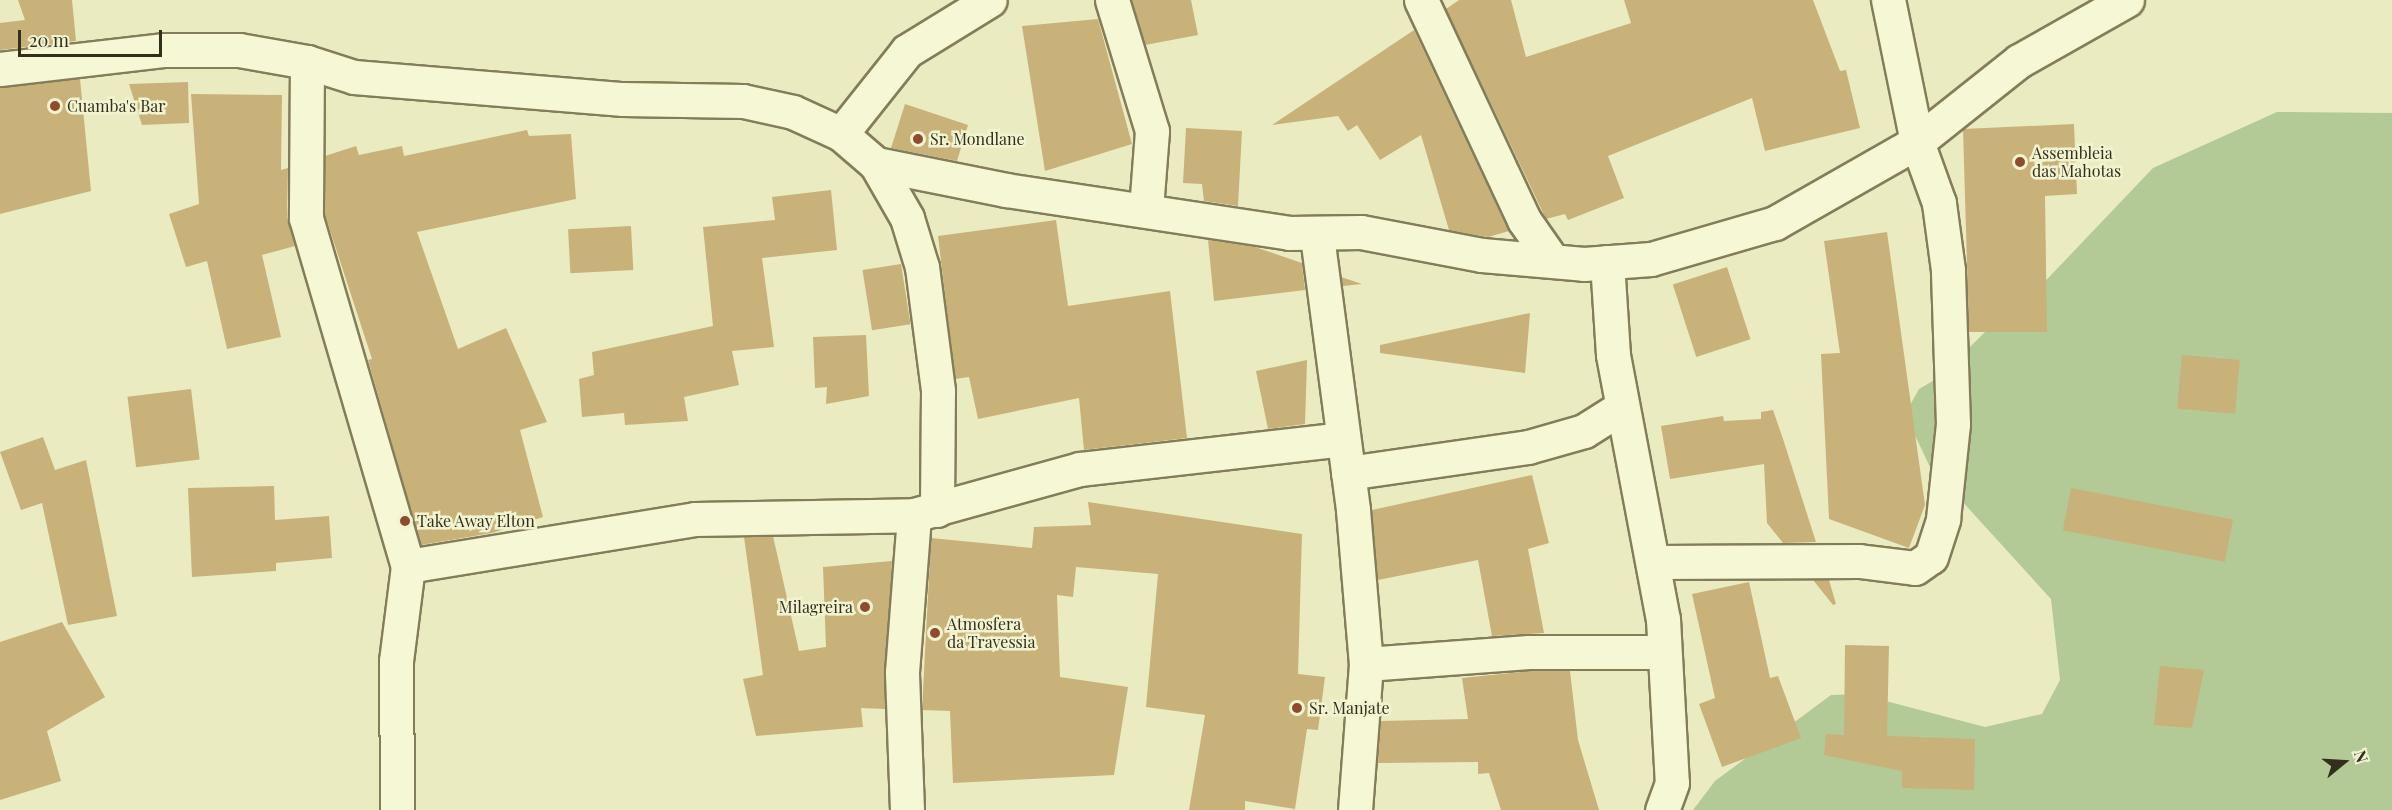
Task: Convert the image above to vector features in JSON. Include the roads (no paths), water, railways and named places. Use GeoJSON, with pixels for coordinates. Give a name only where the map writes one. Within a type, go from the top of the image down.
{"type":"FeatureCollection","features":[{"type":"Feature","properties":{"kind":"street"},"geometry":{"type":"LineString","coordinates":[[841,134],[907,51],[990,0]]}},
{"type":"Feature","properties":{"kind":"street"},"geometry":{"type":"LineString","coordinates":[[1112,0],[1152,131],[1146,209]]}},
{"type":"Feature","properties":{"kind":"street"},"geometry":{"type":"LineString","coordinates":[[1421,0],[1524,220],[1552,260]]}},
{"type":"Feature","properties":{"kind":"street"},"geometry":{"type":"LineString","coordinates":[[1656,562],[1859,561],[1915,568],[1931,557],[1950,469],[1953,327],[1939,203],[1917,142],[1888,0]]}},
{"type":"Feature","properties":{"kind":"street"},"geometry":{"type":"LineString","coordinates":[[876,164],[1005,190],[1317,236],[1361,232],[1482,255],[1552,260],[1607,262],[1651,259],[1775,223],[1917,142],[2019,61],[2127,0]]}},
{"type":"Feature","properties":{"kind":"street"},"geometry":{"type":"LineString","coordinates":[[0,69],[165,50],[239,50],[307,62],[354,77],[485,89],[743,101],[793,112],[841,134],[876,164],[907,218],[922,267],[938,391],[925,512],[902,672],[907,810]]}},
{"type":"Feature","properties":{"kind":"street"},"geometry":{"type":"LineString","coordinates":[[307,62],[306,218],[408,566],[396,661],[397,810]]}},
{"type":"Feature","properties":{"kind":"street"},"geometry":{"type":"LineString","coordinates":[[1317,236],[1348,473],[1366,664],[1355,810]]}},
{"type":"Feature","properties":{"kind":"street"},"geometry":{"type":"LineString","coordinates":[[1607,262],[1622,407],[1656,562],[1672,783],[1662,810]]}},
{"type":"Feature","properties":{"kind":"street"},"geometry":{"type":"LineString","coordinates":[[1348,473],[1528,447],[1584,431],[1622,407]]}},
{"type":"Feature","properties":{"kind":"street"},"geometry":{"type":"LineString","coordinates":[[408,566],[695,519],[925,512],[1080,469],[1342,439]]}},
{"type":"Feature","properties":{"kind":"street"},"geometry":{"type":"LineString","coordinates":[[1366,664],[1529,652],[1664,652]]}},
{"type":"Feature","properties":{"kind":"place","name":"Cuamba's Bar"},"geometry":{"type":"Point","coordinates":[55,106]}},
{"type":"Feature","properties":{"kind":"place","name":"Sr. Mondlane"},"geometry":{"type":"Point","coordinates":[918,139]}},
{"type":"Feature","properties":{"kind":"place","name":"Assembleia das Mahotas"},"geometry":{"type":"Point","coordinates":[2020,162]}},
{"type":"Feature","properties":{"kind":"place","name":"Take Away Elton"},"geometry":{"type":"Point","coordinates":[405,521]}},
{"type":"Feature","properties":{"kind":"place","name":"Milagreira"},"geometry":{"type":"Point","coordinates":[865,607]}},
{"type":"Feature","properties":{"kind":"place","name":"Atmosfera da Travessia"},"geometry":{"type":"Point","coordinates":[935,633]}},
{"type":"Feature","properties":{"kind":"place","name":"Sr. Manjate"},"geometry":{"type":"Point","coordinates":[1297,708]}}]}
